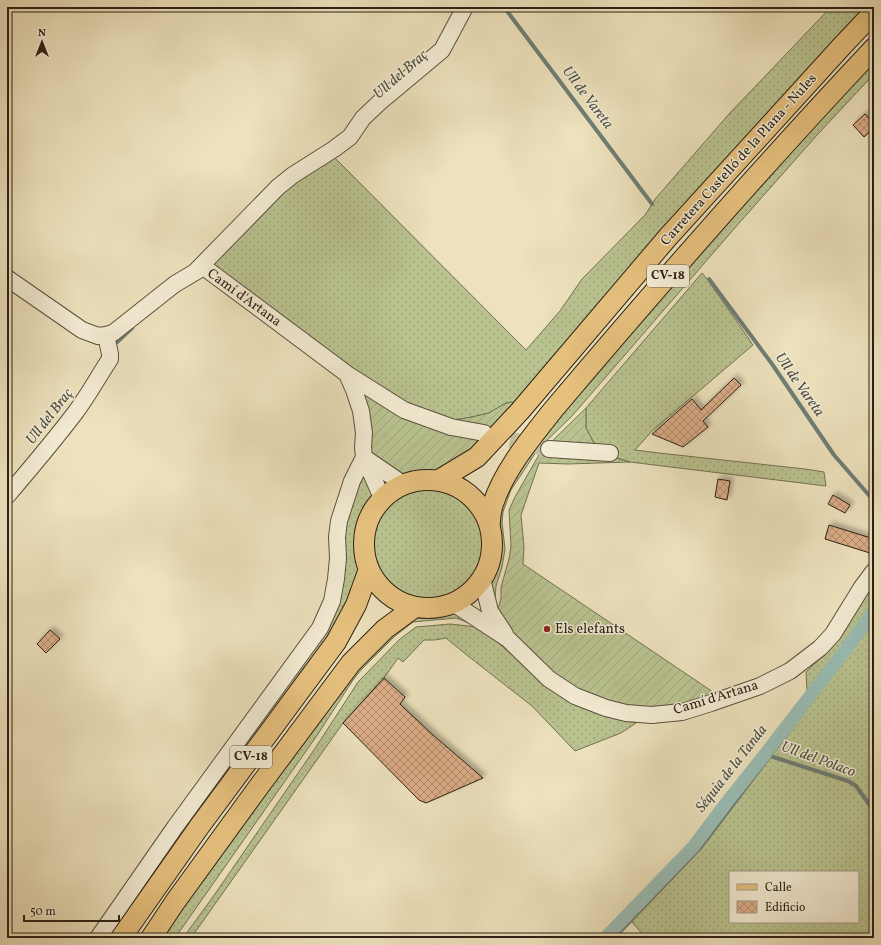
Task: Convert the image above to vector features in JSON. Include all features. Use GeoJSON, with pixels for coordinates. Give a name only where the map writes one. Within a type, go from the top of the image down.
{"type":"FeatureCollection","features":[{"type":"Feature","properties":{"kind":"main road","name":"Carretera Castelló de la Plana - Nules"},"geometry":{"type":"LineString","coordinates":[[439,480],[477,457],[520,411],[668,237],[874,12]]}},
{"type":"Feature","properties":{"kind":"main road","name":"Carretera Castelló de la Plana - Nules"},"geometry":{"type":"LineString","coordinates":[[490,522],[492,505],[500,486],[538,428],[694,245],[798,129],[874,48]]}},
{"type":"Feature","properties":{"kind":"main road","name":"CV-18"},"geometry":{"type":"LineString","coordinates":[[420,479],[439,480],[460,488],[478,502],[490,522],[493,552],[482,580],[469,594],[453,603],[434,608],[415,607],[396,600],[380,587],[368,569],[363,544],[368,519],[382,498],[403,484],[420,479]]}},
{"type":"Feature","properties":{"kind":"main road","name":"CV-18"},"geometry":{"type":"LineString","coordinates":[[121,938],[199,826],[336,642],[356,605],[368,569]]}},
{"type":"Feature","properties":{"kind":"main road","name":"CV-18"},"geometry":{"type":"LineString","coordinates":[[151,938],[175,902],[251,797],[351,663],[385,629],[415,607]]}},
{"type":"Feature","properties":{"kind":"street"},"geometry":{"type":"LineString","coordinates":[[195,272],[278,187],[293,175],[350,137],[363,118],[442,50],[465,7]]}},
{"type":"Feature","properties":{"kind":"street","name":"Camí d'Artana"},"geometry":{"type":"LineString","coordinates":[[106,335],[113,333],[175,284],[202,268],[205,268],[347,374]]}},
{"type":"Feature","properties":{"kind":"street"},"geometry":{"type":"LineString","coordinates":[[7,278],[82,330],[98,336],[106,335],[110,354],[110,359],[93,387],[75,412],[32,468],[7,496]]}},
{"type":"Feature","properties":{"kind":"street"},"geometry":{"type":"LineString","coordinates":[[347,374],[404,410],[451,427],[484,433]]}},
{"type":"Feature","properties":{"kind":"street"},"geometry":{"type":"LineString","coordinates":[[347,374],[361,411],[364,433],[364,457],[382,498]]}},
{"type":"Feature","properties":{"kind":"street"},"geometry":{"type":"LineString","coordinates":[[549,449],[610,454]]}},
{"type":"Feature","properties":{"kind":"street"},"geometry":{"type":"LineString","coordinates":[[364,457],[403,484]]}},
{"type":"Feature","properties":{"kind":"street"},"geometry":{"type":"LineString","coordinates":[[98,938],[175,827],[320,628],[332,601],[336,579],[339,521],[352,481],[364,457]]}},
{"type":"Feature","properties":{"kind":"street","name":"Camí d'Artana"},"geometry":{"type":"LineString","coordinates":[[453,603],[508,639],[549,679],[575,696],[606,708],[626,713],[652,715],[682,712],[711,703],[760,686],[790,671],[820,648],[833,634],[862,587],[874,571]]}},
{"type":"Feature","properties":{"kind":"street","name":"Camí d'Artana"},"geometry":{"type":"LineString","coordinates":[[482,580],[490,611],[508,639]]}},
{"type":"Feature","properties":{"kind":"green space"},"geometry":{"type":"Polygon","coordinates":[[[831,7],[870,7],[518,404],[511,402],[504,404],[489,413],[449,421],[406,409],[209,268],[281,188],[332,155],[526,350],[560,311],[582,279],[645,215],[656,198],[729,114],[831,7]]]}},
{"type":"Feature","properties":{"kind":"green space"},"geometry":{"type":"Polygon","coordinates":[[[874,58],[874,74],[818,134],[740,222],[572,416],[537,450],[511,490],[503,512],[502,522],[505,549],[502,567],[496,586],[495,599],[491,583],[499,559],[500,536],[498,520],[510,481],[577,391],[874,58]]]}},
{"type":"Feature","properties":{"kind":"green space"},"geometry":{"type":"Polygon","coordinates":[[[702,273],[753,345],[652,431],[635,450],[824,472],[826,486],[630,462],[608,455],[594,443],[586,428],[586,408],[702,273]]]}},
{"type":"Feature","properties":{"kind":"green space"},"geometry":{"type":"Polygon","coordinates":[[[356,384],[449,421],[489,413],[504,404],[511,402],[518,404],[502,421],[455,464],[435,472],[419,472],[402,476],[367,454],[356,384]]]}},
{"type":"Feature","properties":{"kind":"green space"},"geometry":{"type":"Polygon","coordinates":[[[586,408],[586,428],[594,443],[608,456],[630,462],[568,464],[539,463],[521,515],[524,547],[523,564],[716,694],[679,705],[656,708],[618,704],[589,694],[571,685],[551,672],[513,636],[496,611],[501,598],[501,587],[511,546],[509,510],[540,453],[586,408]]]}},
{"type":"Feature","properties":{"kind":"green space"},"geometry":{"type":"Polygon","coordinates":[[[363,466],[376,492],[362,515],[356,542],[359,571],[337,627],[112,938],[101,938],[321,630],[340,538],[363,466]]]}},
{"type":"Feature","properties":{"kind":"green space"},"geometry":{"type":"Polygon","coordinates":[[[428,489],[449,493],[459,498],[467,505],[474,513],[479,523],[483,544],[479,565],[474,575],[467,583],[459,590],[449,595],[428,599],[407,595],[397,590],[389,583],[382,575],[377,565],[373,544],[377,523],[382,513],[389,505],[397,498],[407,493],[428,489]]]}},
{"type":"Feature","properties":{"kind":"green space"},"geometry":{"type":"Polygon","coordinates":[[[874,581],[874,606],[807,690],[806,672],[831,648],[874,581]]]}},
{"type":"Feature","properties":{"kind":"green space"},"geometry":{"type":"Polygon","coordinates":[[[452,612],[460,614],[469,623],[456,618],[413,622],[395,636],[361,670],[175,938],[159,938],[342,686],[384,639],[417,616],[439,616],[452,612]]]}},
{"type":"Feature","properties":{"kind":"green space"},"geometry":{"type":"Polygon","coordinates":[[[874,620],[874,938],[646,938],[631,921],[704,845],[874,620]]]}},
{"type":"Feature","properties":{"kind":"green space"},"geometry":{"type":"Polygon","coordinates":[[[450,624],[477,627],[502,646],[554,691],[585,709],[636,723],[621,733],[575,751],[532,706],[446,638],[424,640],[403,662],[398,658],[384,678],[343,723],[191,938],[183,938],[316,747],[358,682],[400,639],[416,627],[450,624]]]}},
{"type":"Feature","properties":{"kind":"building"},"geometry":{"type":"Polygon","coordinates":[[[865,114],[874,124],[874,128],[864,137],[853,125],[865,114]]]}},
{"type":"Feature","properties":{"kind":"building"},"geometry":{"type":"Polygon","coordinates":[[[734,378],[741,385],[703,421],[708,427],[683,447],[652,434],[692,399],[701,410],[734,378]]]}},
{"type":"Feature","properties":{"kind":"building"},"geometry":{"type":"Polygon","coordinates":[[[718,479],[730,481],[727,500],[715,497],[718,479]]]}},
{"type":"Feature","properties":{"kind":"building"},"geometry":{"type":"Polygon","coordinates":[[[833,495],[850,505],[845,513],[828,504],[833,495]]]}},
{"type":"Feature","properties":{"kind":"building"},"geometry":{"type":"Polygon","coordinates":[[[829,525],[874,539],[870,553],[825,539],[829,525]]]}},
{"type":"Feature","properties":{"kind":"building"},"geometry":{"type":"Polygon","coordinates":[[[50,630],[60,639],[46,653],[37,644],[50,630]]]}},
{"type":"Feature","properties":{"kind":"building"},"geometry":{"type":"Polygon","coordinates":[[[384,678],[405,697],[400,704],[483,778],[426,803],[419,800],[343,723],[384,678]]]}},
{"type":"Feature","properties":{"kind":"waterway","name":"Ull de Vareta"},"geometry":{"type":"LineString","coordinates":[[504,7],[652,204]]}},
{"type":"Feature","properties":{"kind":"waterway","name":"Ull de Vareta"},"geometry":{"type":"LineString","coordinates":[[709,279],[772,364],[834,455],[874,501]]}},
{"type":"Feature","properties":{"kind":"waterway","name":"Ull del Braç"},"geometry":{"type":"LineString","coordinates":[[113,346],[132,328]]}},
{"type":"Feature","properties":{"kind":"waterway","name":"Séquia de la Tanda"},"geometry":{"type":"LineString","coordinates":[[605,938],[693,847],[874,611]]}},
{"type":"Feature","properties":{"kind":"waterway"},"geometry":{"type":"LineString","coordinates":[[614,938],[701,847],[874,618]]}},
{"type":"Feature","properties":{"kind":"waterway","name":"Ull del Polaco"},"geometry":{"type":"LineString","coordinates":[[766,753],[770,756],[848,781],[856,786],[874,811]]}},
{"type":"Feature","properties":{"kind":"tunnel"},"geometry":{"type":"LineString","coordinates":[[487,434],[549,449]]}},
{"type":"Feature","properties":{"kind":"place","name":"Els elefants"},"geometry":{"type":"Point","coordinates":[547,629]}}]}
